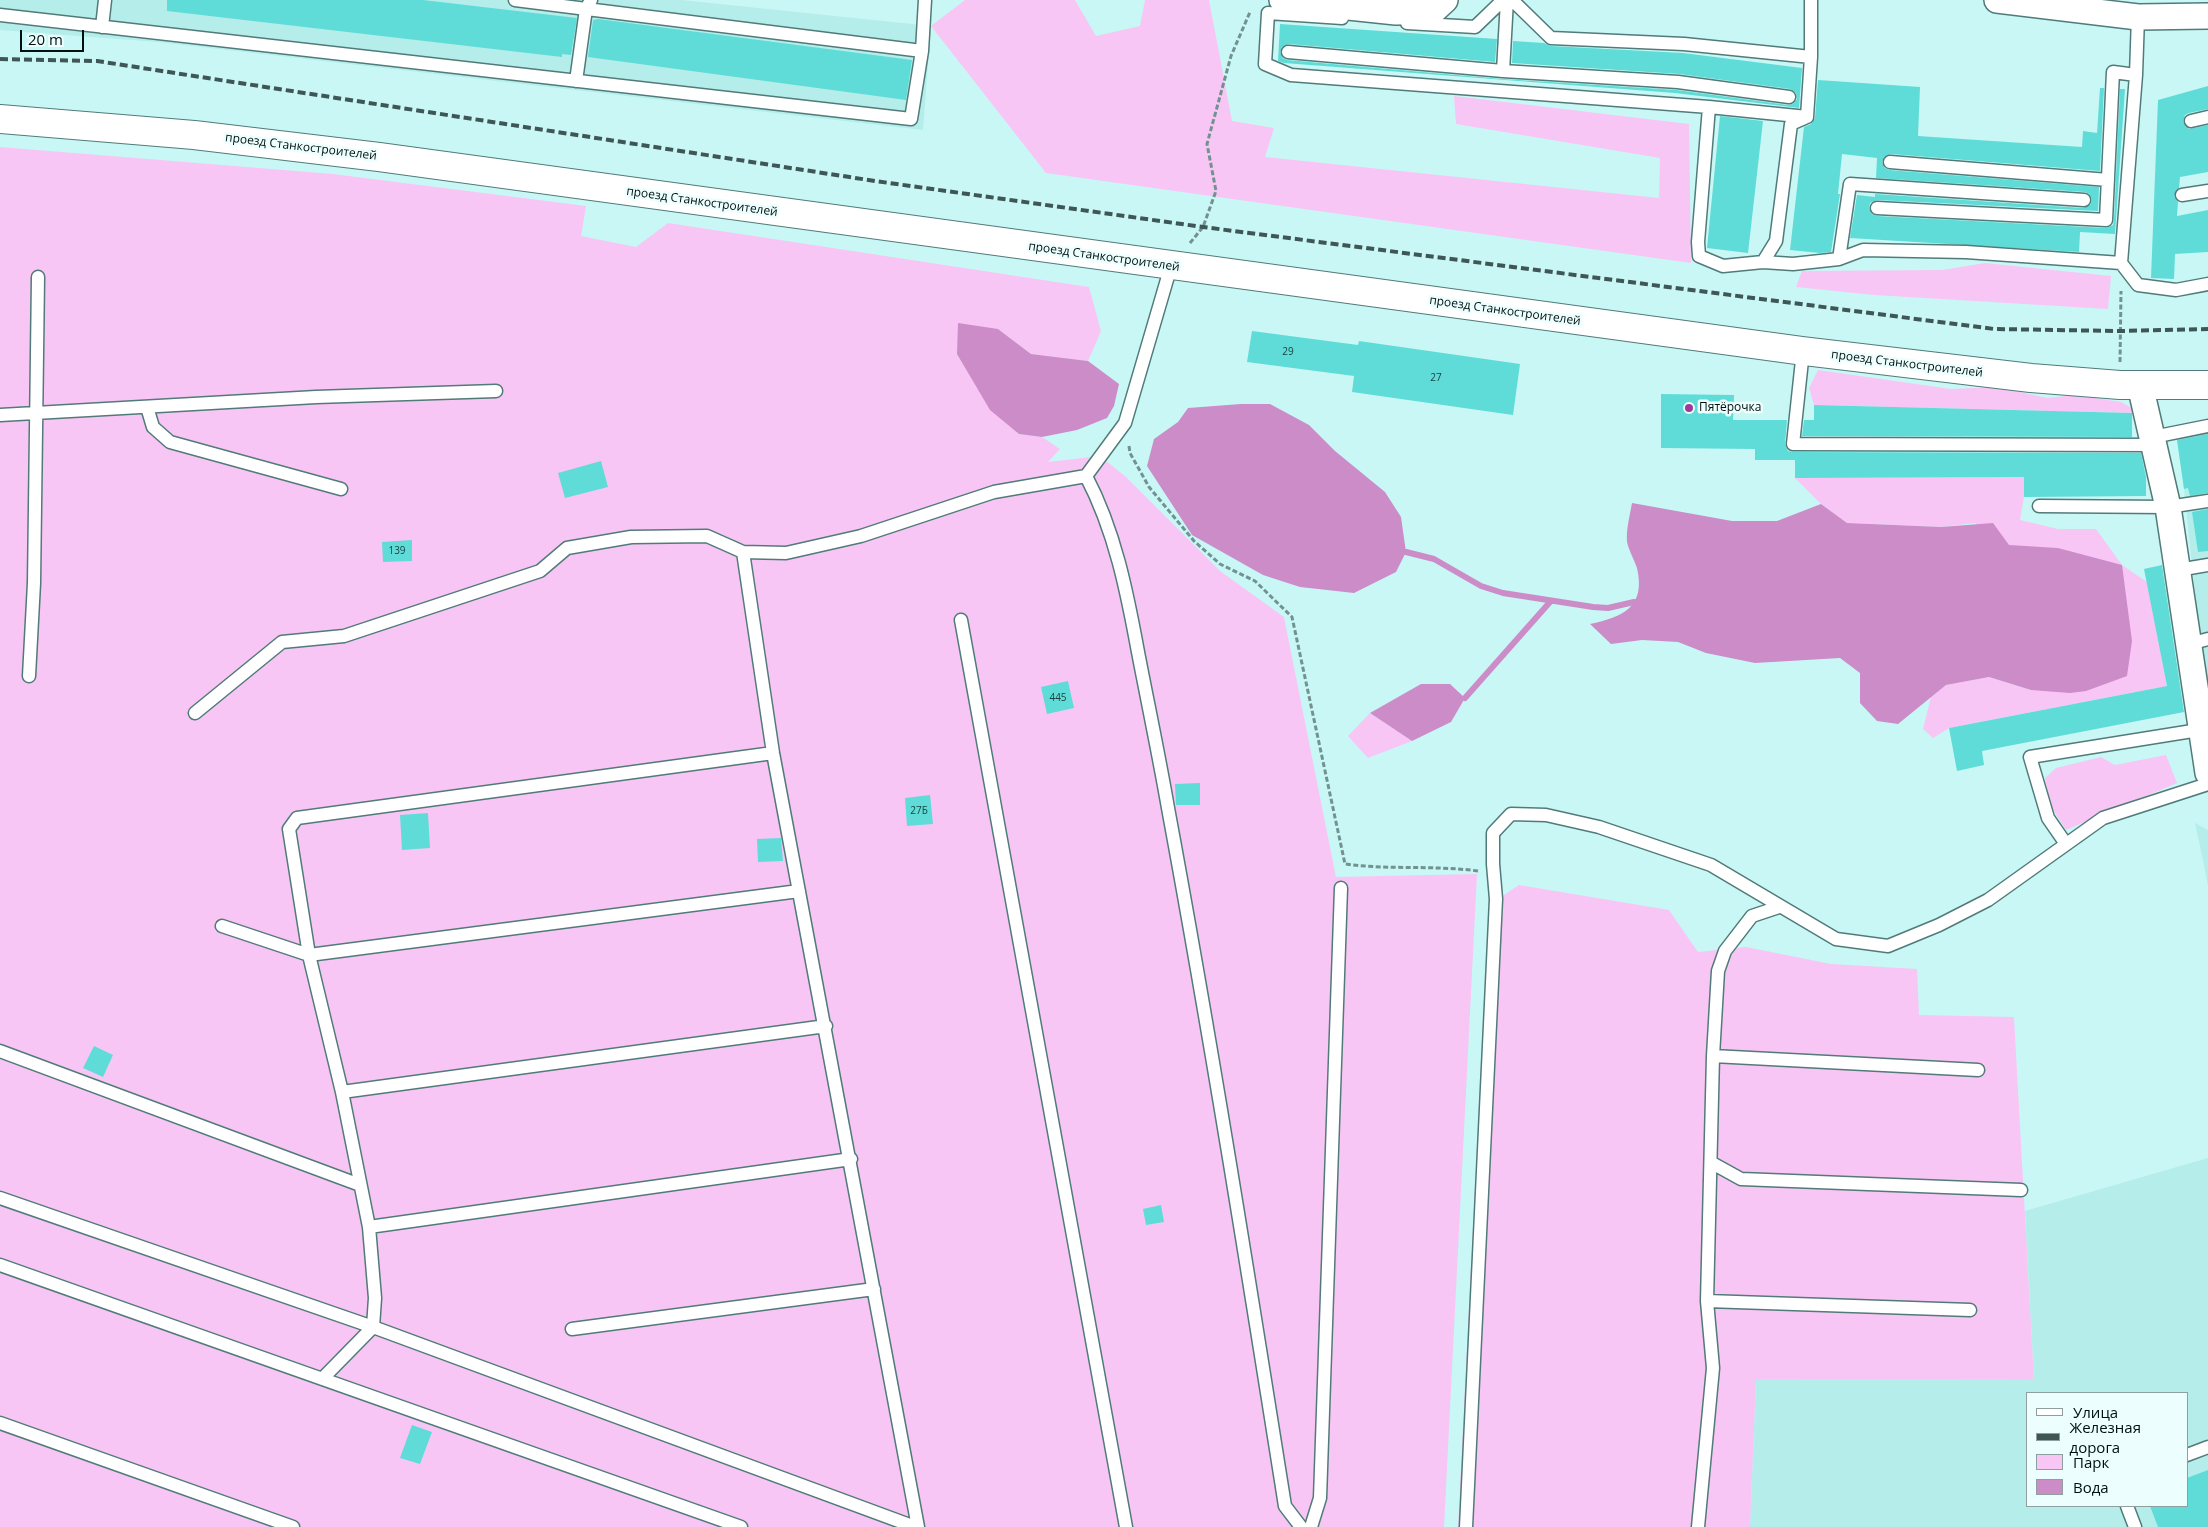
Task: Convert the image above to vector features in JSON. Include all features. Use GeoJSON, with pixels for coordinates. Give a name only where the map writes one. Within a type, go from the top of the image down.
{"type":"FeatureCollection","features":[{"type":"Feature","properties":{"kind":"main road","name":"проезд Станкостроителей"},"geometry":{"type":"LineString","coordinates":[[0,119],[194,135],[379,156],[1171,266],[1803,351],[2031,378],[2130,378],[2208,385]]}},
{"type":"Feature","properties":{"kind":"street"},"geometry":{"type":"LineString","coordinates":[[1282,0],[1396,12],[1432,10],[1445,0]]}},
{"type":"Feature","properties":{"kind":"street"},"geometry":{"type":"LineString","coordinates":[[1997,0],[2142,9],[2208,16]]}},
{"type":"Feature","properties":{"kind":"street"},"geometry":{"type":"LineString","coordinates":[[2130,378],[2154,441],[2168,507],[2178,570],[2199,641],[2208,772]]}},
{"type":"Feature","properties":{"kind":"lane"},"geometry":{"type":"LineString","coordinates":[[102,27],[105,0]]}},
{"type":"Feature","properties":{"kind":"lane"},"geometry":{"type":"LineString","coordinates":[[515,0],[589,5],[922,51]]}},
{"type":"Feature","properties":{"kind":"lane"},"geometry":{"type":"LineString","coordinates":[[0,15],[912,119],[922,51],[925,0]]}},
{"type":"Feature","properties":{"kind":"lane"},"geometry":{"type":"LineString","coordinates":[[1504,0],[1475,27],[1268,13],[1264,64],[1291,75],[1709,107],[1807,117]]}},
{"type":"Feature","properties":{"kind":"lane"},"geometry":{"type":"LineString","coordinates":[[1502,71],[1507,0]]}},
{"type":"Feature","properties":{"kind":"lane"},"geometry":{"type":"LineString","coordinates":[[1512,0],[1551,38],[1684,44],[1810,57]]}},
{"type":"Feature","properties":{"kind":"lane"},"geometry":{"type":"LineString","coordinates":[[1807,117],[1811,0]]}},
{"type":"Feature","properties":{"kind":"lane"},"geometry":{"type":"LineString","coordinates":[[576,81],[589,5]]}},
{"type":"Feature","properties":{"kind":"lane"},"geometry":{"type":"LineString","coordinates":[[2142,9],[2121,263],[2138,285],[2176,290],[2208,284]]}},
{"type":"Feature","properties":{"kind":"lane"},"geometry":{"type":"LineString","coordinates":[[1288,52],[1502,71],[1678,82],[1789,97]]}},
{"type":"Feature","properties":{"kind":"lane"},"geometry":{"type":"LineString","coordinates":[[1877,208],[2106,220],[2114,72],[2136,74]]}},
{"type":"Feature","properties":{"kind":"lane"},"geometry":{"type":"LineString","coordinates":[[1709,107],[1698,242],[1699,256],[1723,266],[1763,262],[1793,264],[1839,259],[1863,250],[1966,252],[2121,263]]}},
{"type":"Feature","properties":{"kind":"lane"},"geometry":{"type":"LineString","coordinates":[[1763,262],[1776,241],[1791,124],[1807,117]]}},
{"type":"Feature","properties":{"kind":"lane"},"geometry":{"type":"LineString","coordinates":[[2191,121],[2208,117]]}},
{"type":"Feature","properties":{"kind":"lane"},"geometry":{"type":"LineString","coordinates":[[1890,162],[2108,180]]}},
{"type":"Feature","properties":{"kind":"lane"},"geometry":{"type":"LineString","coordinates":[[1839,259],[1850,184],[2084,200]]}},
{"type":"Feature","properties":{"kind":"lane"},"geometry":{"type":"LineString","coordinates":[[2182,196],[2208,191]]}},
{"type":"Feature","properties":{"kind":"lane"},"geometry":{"type":"LineString","coordinates":[[195,713],[282,642],[344,636],[540,571],[567,548],[631,537],[707,536],[743,552],[786,553],[861,536],[994,492],[1086,476],[1125,423],[1171,266]]}},
{"type":"Feature","properties":{"kind":"lane"},"geometry":{"type":"LineString","coordinates":[[30,676],[38,277]]}},
{"type":"Feature","properties":{"kind":"lane"},"geometry":{"type":"LineString","coordinates":[[1803,351],[1793,444],[2154,441],[2208,426]]}},
{"type":"Feature","properties":{"kind":"lane"},"geometry":{"type":"LineString","coordinates":[[0,415],[316,397],[496,391]]}},
{"type":"Feature","properties":{"kind":"lane"},"geometry":{"type":"LineString","coordinates":[[146,407],[153,427],[170,442],[341,489]]}},
{"type":"Feature","properties":{"kind":"lane"},"geometry":{"type":"LineString","coordinates":[[1086,476],[1098,499],[1119,558],[1132,621],[1184,894],[1219,1094],[1285,1506],[1300,1527]]}},
{"type":"Feature","properties":{"kind":"lane"},"geometry":{"type":"LineString","coordinates":[[2039,506],[2168,507],[2208,501]]}},
{"type":"Feature","properties":{"kind":"lane"},"geometry":{"type":"LineString","coordinates":[[743,552],[773,753],[851,1159],[916,1527]]}},
{"type":"Feature","properties":{"kind":"lane"},"geometry":{"type":"LineString","coordinates":[[2178,570],[2208,566]]}},
{"type":"Feature","properties":{"kind":"lane"},"geometry":{"type":"LineString","coordinates":[[961,620],[1126,1527]]}},
{"type":"Feature","properties":{"kind":"lane"},"geometry":{"type":"LineString","coordinates":[[2066,844],[2048,818],[2030,757],[2206,732]]}},
{"type":"Feature","properties":{"kind":"lane"},"geometry":{"type":"LineString","coordinates":[[322,1379],[373,1327],[375,1298],[369,1227],[342,1092],[309,955],[289,829],[298,818],[773,753]]}},
{"type":"Feature","properties":{"kind":"lane"},"geometry":{"type":"LineString","coordinates":[[1466,1527],[1496,900],[1493,833],[1511,814],[1546,815],[1599,827],[1710,865],[1836,939],[1888,946],[1939,925],[1988,900],[2102,818],[2208,784]]}},
{"type":"Feature","properties":{"kind":"lane"},"geometry":{"type":"LineString","coordinates":[[1311,1527],[1320,1498],[1341,888]]}},
{"type":"Feature","properties":{"kind":"lane"},"geometry":{"type":"LineString","coordinates":[[222,926],[309,955],[799,891]]}},
{"type":"Feature","properties":{"kind":"lane"},"geometry":{"type":"LineString","coordinates":[[1698,1527],[1713,1368],[1707,1302],[1712,1163],[1713,1056],[1718,970],[1725,951],[1752,916],[1779,906]]}},
{"type":"Feature","properties":{"kind":"lane"},"geometry":{"type":"LineString","coordinates":[[342,1092],[826,1026]]}},
{"type":"Feature","properties":{"kind":"lane"},"geometry":{"type":"LineString","coordinates":[[0,1051],[360,1185]]}},
{"type":"Feature","properties":{"kind":"lane"},"geometry":{"type":"LineString","coordinates":[[1713,1056],[1978,1070]]}},
{"type":"Feature","properties":{"kind":"lane"},"geometry":{"type":"LineString","coordinates":[[369,1227],[851,1159]]}},
{"type":"Feature","properties":{"kind":"lane"},"geometry":{"type":"LineString","coordinates":[[1712,1163],[1741,1179],[2021,1190]]}},
{"type":"Feature","properties":{"kind":"lane"},"geometry":{"type":"LineString","coordinates":[[0,1198],[373,1327],[916,1527]]}},
{"type":"Feature","properties":{"kind":"lane"},"geometry":{"type":"LineString","coordinates":[[0,1265],[742,1527]]}},
{"type":"Feature","properties":{"kind":"lane"},"geometry":{"type":"LineString","coordinates":[[572,1329],[874,1290]]}},
{"type":"Feature","properties":{"kind":"lane"},"geometry":{"type":"LineString","coordinates":[[1707,1302],[1970,1310]]}},
{"type":"Feature","properties":{"kind":"lane"},"geometry":{"type":"LineString","coordinates":[[0,1423],[293,1527]]}},
{"type":"Feature","properties":{"kind":"lane"},"geometry":{"type":"LineString","coordinates":[[2188,1455],[2208,1447]]}},
{"type":"Feature","properties":{"kind":"lane"},"geometry":{"type":"LineString","coordinates":[[2127,1507],[2135,1527]]}},
{"type":"Feature","properties":{"kind":"path"},"geometry":{"type":"LineString","coordinates":[[1171,266],[1203,227],[1216,191],[1207,144],[1232,56],[1252,8]]}},
{"type":"Feature","properties":{"kind":"path"},"geometry":{"type":"LineString","coordinates":[[2121,263],[2130,378]]}},
{"type":"Feature","properties":{"kind":"path"},"geometry":{"type":"LineString","coordinates":[[1125,423],[1130,453],[1149,487],[1194,541],[1220,564],[1255,580],[1292,617],[1345,864],[1378,869],[1447,867],[1485,872]]}},
{"type":"Feature","properties":{"kind":"shaded area"},"geometry":{"type":"Polygon","coordinates":[[[0,0],[681,0],[931,26],[923,130],[158,42],[0,30],[0,0]]]}},
{"type":"Feature","properties":{"kind":"shaded area"},"geometry":{"type":"Polygon","coordinates":[[[2208,434],[2208,718],[2177,439],[2208,434]]]}},
{"type":"Feature","properties":{"kind":"shaded area"},"geometry":{"type":"Polygon","coordinates":[[[2195,823],[2208,830],[2208,886],[2203,860],[2195,823]]]}},
{"type":"Feature","properties":{"kind":"shaded area"},"geometry":{"type":"Polygon","coordinates":[[[2208,1158],[2208,1527],[1750,1527],[1756,1379],[2034,1380],[2025,1211],[2208,1158]]]}},
{"type":"Feature","properties":{"kind":"green space"},"geometry":{"type":"Polygon","coordinates":[[[965,0],[1075,0],[1096,36],[1140,26],[1145,0],[1209,0],[1232,121],[1274,128],[1265,157],[1659,198],[1660,158],[1456,124],[1454,96],[1689,124],[1691,263],[1046,173],[931,26],[965,0]]]}},
{"type":"Feature","properties":{"kind":"green space"},"geometry":{"type":"Polygon","coordinates":[[[0,147],[333,174],[586,206],[581,236],[636,247],[668,223],[1089,287],[1101,331],[1088,361],[1031,354],[998,329],[1019,434],[1042,437],[1060,449],[1048,462],[1100,456],[1126,477],[1220,571],[1284,617],[1336,877],[1477,874],[1444,1527],[0,1527],[0,147]]]}},
{"type":"Feature","properties":{"kind":"green space"},"geometry":{"type":"Polygon","coordinates":[[[1985,263],[2111,276],[2108,309],[1874,295],[1796,287],[1802,271],[1942,270],[1985,263]]]}},
{"type":"Feature","properties":{"kind":"green space"},"geometry":{"type":"Polygon","coordinates":[[[1818,370],[1951,389],[1998,387],[2047,398],[2075,395],[2121,402],[2135,410],[2133,413],[1814,405],[1809,388],[1818,370]]]}},
{"type":"Feature","properties":{"kind":"green space"},"geometry":{"type":"Polygon","coordinates":[[[2024,477],[2024,497],[2020,520],[2058,529],[2096,529],[2122,565],[2147,582],[2167,686],[1949,728],[1933,738],[1923,729],[1931,697],[1946,685],[1989,677],[2031,690],[2058,548],[2009,546],[1975,523],[1941,527],[1847,523],[1821,504],[1795,478],[2024,477]]]}},
{"type":"Feature","properties":{"kind":"green space"},"geometry":{"type":"Polygon","coordinates":[[[1370,713],[1412,741],[1368,758],[1348,736],[1370,713]]]}},
{"type":"Feature","properties":{"kind":"green space"},"geometry":{"type":"Polygon","coordinates":[[[2166,755],[2177,783],[2066,830],[2050,805],[2045,778],[2056,768],[2101,757],[2115,765],[2166,755]]]}},
{"type":"Feature","properties":{"kind":"green space"},"geometry":{"type":"Polygon","coordinates":[[[1519,885],[1669,910],[1698,952],[1746,947],[1831,964],[1917,969],[1919,1015],[2014,1017],[2034,1380],[1756,1379],[1750,1527],[1458,1527],[1489,905],[1519,885]]]}},
{"type":"Feature","properties":{"kind":"water"},"geometry":{"type":"Polygon","coordinates":[[[958,323],[998,329],[1031,354],[1088,361],[1119,384],[1114,406],[1107,418],[1077,430],[1042,437],[1019,434],[990,410],[957,354],[958,323]]]}},
{"type":"Feature","properties":{"kind":"water"},"geometry":{"type":"Polygon","coordinates":[[[1270,404],[1309,425],[1335,451],[1385,492],[1401,517],[1406,552],[1396,572],[1354,593],[1300,587],[1263,575],[1192,535],[1147,466],[1154,439],[1178,422],[1188,408],[1270,404]]]}},
{"type":"Feature","properties":{"kind":"water"},"geometry":{"type":"Polygon","coordinates":[[[1632,503],[1732,521],[1777,521],[1821,504],[1847,523],[1941,527],[1993,523],[2009,545],[2058,548],[2122,565],[2132,641],[2127,676],[2086,691],[2070,693],[2031,690],[1989,677],[1946,685],[1898,724],[1877,721],[1860,703],[1860,673],[1840,658],[1755,663],[1706,653],[1678,642],[1642,640],[1611,644],[1590,624],[1613,618],[1629,608],[1635,601],[1639,581],[1637,568],[1627,542],[1632,503]]]}},
{"type":"Feature","properties":{"kind":"water"},"geometry":{"type":"Polygon","coordinates":[[[1421,684],[1450,684],[1465,698],[1451,722],[1412,741],[1370,713],[1421,684]]]}},
{"type":"Feature","properties":{"kind":"building"},"geometry":{"type":"Polygon","coordinates":[[[167,0],[423,0],[577,18],[571,55],[562,54],[562,57],[167,11],[167,0]]]}},
{"type":"Feature","properties":{"kind":"building"},"geometry":{"type":"Polygon","coordinates":[[[598,19],[912,60],[906,100],[588,57],[593,20],[598,19]]]}},
{"type":"Feature","properties":{"kind":"building"},"geometry":{"type":"Polygon","coordinates":[[[1280,24],[1497,39],[1495,62],[1289,44],[1282,47],[1280,52],[1283,58],[1287,60],[1502,79],[1677,90],[1788,105],[1793,104],[1797,99],[1796,93],[1790,89],[1679,74],[1512,63],[1513,41],[1544,43],[1551,46],[1683,53],[1802,68],[1799,108],[1675,93],[1284,63],[1278,61],[1280,24]]]}},
{"type":"Feature","properties":{"kind":"building"},"geometry":{"type":"Polygon","coordinates":[[[1818,80],[1920,87],[1918,136],[2082,147],[2083,131],[2097,133],[2100,88],[2104,88],[2100,171],[1891,154],[1884,157],[1882,162],[1885,168],[1889,170],[2099,187],[2098,211],[1877,200],[1870,203],[1869,208],[1872,214],[1877,216],[2106,228],[2113,225],[2114,220],[2120,89],[2125,89],[2115,234],[2080,232],[2079,252],[1850,238],[1857,195],[1875,197],[1875,194],[2083,208],[2090,205],[2092,200],[2089,194],[2085,192],[1876,178],[1877,158],[1842,154],[1838,194],[1840,194],[1831,252],[1820,253],[1790,250],[1804,127],[1811,124],[1815,118],[1818,80]]]}},
{"type":"Feature","properties":{"kind":"building"},"geometry":{"type":"Polygon","coordinates":[[[2208,86],[2208,109],[2185,115],[2183,122],[2189,129],[2208,125],[2208,172],[2180,177],[2179,188],[2174,196],[2178,202],[2177,216],[2208,210],[2208,252],[2175,254],[2174,279],[2151,278],[2158,100],[2208,86]]]}},
{"type":"Feature","properties":{"kind":"building"},"geometry":{"type":"Polygon","coordinates":[[[1720,116],[1763,121],[1748,253],[1707,248],[1720,116]]]}},
{"type":"Feature","properties":{"kind":"building"},"geometry":{"type":"Polygon","coordinates":[[[1252,331],[1358,345],[1359,341],[1520,364],[1513,415],[1352,392],[1354,376],[1247,362],[1252,331]]]}},
{"type":"Feature","properties":{"kind":"building"},"geometry":{"type":"Polygon","coordinates":[[[1661,394],[1734,395],[1733,420],[1787,420],[1785,444],[1788,451],[1793,452],[2141,453],[2146,477],[2146,496],[2024,497],[2024,477],[1795,478],[1795,460],[1755,460],[1755,449],[1661,448],[1661,394]]]}},
{"type":"Feature","properties":{"kind":"building"},"geometry":{"type":"Polygon","coordinates":[[[1814,405],[2132,413],[2132,437],[1802,436],[1804,420],[1814,420],[1814,405]]]}},
{"type":"Feature","properties":{"kind":"building"},"geometry":{"type":"Polygon","coordinates":[[[2208,434],[2208,493],[2190,496],[2188,488],[2184,489],[2177,440],[2208,434]]]}},
{"type":"Feature","properties":{"kind":"building"},"geometry":{"type":"Polygon","coordinates":[[[601,461],[608,487],[565,498],[558,473],[601,461]]]}},
{"type":"Feature","properties":{"kind":"building"},"geometry":{"type":"Polygon","coordinates":[[[2208,509],[2208,551],[2198,552],[2192,512],[2208,509]]]}},
{"type":"Feature","properties":{"kind":"building"},"geometry":{"type":"Polygon","coordinates":[[[412,540],[412,561],[383,562],[382,542],[412,540]]]}},
{"type":"Feature","properties":{"kind":"building"},"geometry":{"type":"Polygon","coordinates":[[[2162,565],[2184,712],[1982,751],[1984,765],[1957,771],[1949,728],[2167,686],[2144,569],[2162,565]]]}},
{"type":"Feature","properties":{"kind":"building"},"geometry":{"type":"Polygon","coordinates":[[[1068,681],[1074,708],[1047,714],[1041,687],[1068,681]]]}},
{"type":"Feature","properties":{"kind":"building"},"geometry":{"type":"Polygon","coordinates":[[[1200,783],[1200,805],[1176,805],[1175,784],[1200,783]]]}},
{"type":"Feature","properties":{"kind":"building"},"geometry":{"type":"Polygon","coordinates":[[[930,795],[933,824],[907,826],[905,798],[930,795]]]}},
{"type":"Feature","properties":{"kind":"building"},"geometry":{"type":"Polygon","coordinates":[[[428,813],[430,848],[402,850],[400,815],[428,813]]]}},
{"type":"Feature","properties":{"kind":"building"},"geometry":{"type":"Polygon","coordinates":[[[781,838],[783,861],[758,862],[757,839],[781,838]]]}},
{"type":"Feature","properties":{"kind":"building"},"geometry":{"type":"Polygon","coordinates":[[[94,1046],[113,1055],[103,1077],[83,1068],[94,1046]]]}},
{"type":"Feature","properties":{"kind":"building"},"geometry":{"type":"Polygon","coordinates":[[[1161,1205],[1164,1222],[1146,1225],[1143,1209],[1161,1205]]]}},
{"type":"Feature","properties":{"kind":"building"},"geometry":{"type":"Polygon","coordinates":[[[412,1425],[432,1432],[420,1464],[400,1458],[412,1425]]]}},
{"type":"Feature","properties":{"kind":"building"},"geometry":{"type":"Polygon","coordinates":[[[2208,1470],[2208,1527],[2158,1527],[2150,1507],[2188,1507],[2188,1478],[2208,1470]]]}},
{"type":"Feature","properties":{"kind":"waterway"},"geometry":{"type":"LineString","coordinates":[[1406,552],[1434,559],[1481,586],[1503,593],[1593,607],[1608,608],[1634,602]]}},
{"type":"Feature","properties":{"kind":"waterway"},"geometry":{"type":"LineString","coordinates":[[1465,698],[1550,602]]}},
{"type":"Feature","properties":{"kind":"railway"},"geometry":{"type":"LineString","coordinates":[[0,59],[97,61],[875,181],[1203,227],[1994,329],[2120,331],[2208,329]]}},
{"type":"Feature","properties":{"kind":"place","name":"Пятёрочка"},"geometry":{"type":"Point","coordinates":[1689,408]}}]}
